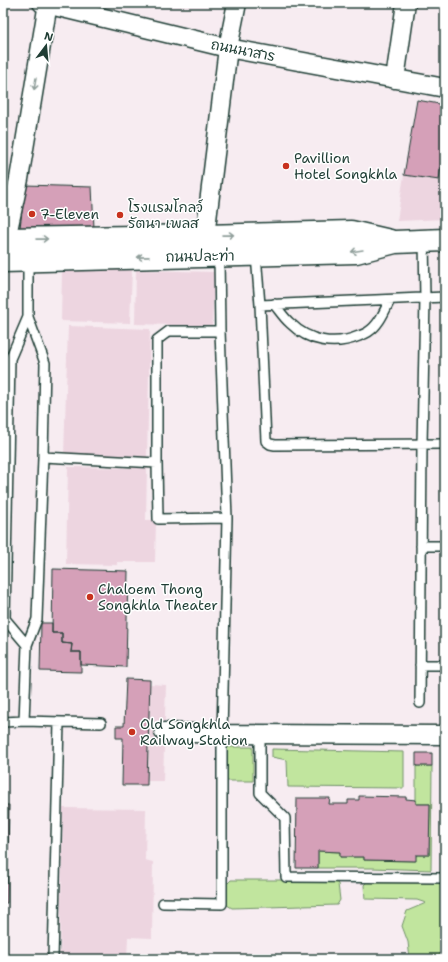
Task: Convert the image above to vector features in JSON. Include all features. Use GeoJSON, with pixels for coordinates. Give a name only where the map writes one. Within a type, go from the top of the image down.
{"type":"FeatureCollection","features":[{"type":"Feature","properties":{"kind":"main road","name":"ถนนปละท่า"},"geometry":{"type":"LineString","coordinates":[[5,239],[351,232],[395,242]]}},
{"type":"Feature","properties":{"kind":"main road","name":"ถนนปละท่า"},"geometry":{"type":"LineString","coordinates":[[3,261],[356,252],[395,242],[434,240]]}},
{"type":"Feature","properties":{"kind":"street"},"geometry":{"type":"LineString","coordinates":[[5,239],[19,179],[46,3]]}},
{"type":"Feature","properties":{"kind":"street","name":"ถนนนาสาร"},"geometry":{"type":"LineString","coordinates":[[46,3],[228,48],[445,88]]}},
{"type":"Feature","properties":{"kind":"street"},"geometry":{"type":"LineString","coordinates":[[205,236],[228,48],[237,3]]}},
{"type":"Feature","properties":{"kind":"street"},"geometry":{"type":"LineString","coordinates":[[395,79],[406,3]]}},
{"type":"Feature","properties":{"kind":"street"},"geometry":{"type":"LineString","coordinates":[[164,732],[222,734],[445,735]]}},
{"type":"Feature","properties":{"kind":"lane"},"geometry":{"type":"LineString","coordinates":[[420,703],[425,298],[434,240]]}},
{"type":"Feature","properties":{"kind":"lane"},"geometry":{"type":"LineString","coordinates":[[256,255],[260,304],[266,441],[275,445],[445,444]]}},
{"type":"Feature","properties":{"kind":"lane"},"geometry":{"type":"LineString","coordinates":[[163,902],[222,904],[222,734],[226,518],[219,256]]}},
{"type":"Feature","properties":{"kind":"lane"},"geometry":{"type":"LineString","coordinates":[[24,721],[26,645],[36,619],[43,457],[45,363],[28,317],[28,260]]}},
{"type":"Feature","properties":{"kind":"lane"},"geometry":{"type":"LineString","coordinates":[[260,304],[445,297]]}},
{"type":"Feature","properties":{"kind":"lane"},"geometry":{"type":"LineString","coordinates":[[274,304],[290,324],[304,334],[316,339],[333,342],[353,339],[368,333],[380,320],[390,300]]}},
{"type":"Feature","properties":{"kind":"lane"},"geometry":{"type":"LineString","coordinates":[[26,645],[5,619],[10,360],[28,317]]}},
{"type":"Feature","properties":{"kind":"lane"},"geometry":{"type":"LineString","coordinates":[[220,331],[169,331],[157,340],[158,519],[226,518]]}},
{"type":"Feature","properties":{"kind":"lane"},"geometry":{"type":"LineString","coordinates":[[43,457],[157,463]]}},
{"type":"Feature","properties":{"kind":"lane"},"geometry":{"type":"LineString","coordinates":[[421,546],[445,546]]}},
{"type":"Feature","properties":{"kind":"lane"},"geometry":{"type":"LineString","coordinates":[[420,665],[445,665]]}},
{"type":"Feature","properties":{"kind":"lane"},"geometry":{"type":"LineString","coordinates":[[3,722],[24,721],[101,723]]}},
{"type":"Feature","properties":{"kind":"lane"},"geometry":{"type":"LineString","coordinates":[[53,959],[59,722]]}},
{"type":"Feature","properties":{"kind":"lane"},"geometry":{"type":"LineString","coordinates":[[260,734],[260,792],[285,818],[286,877],[445,878]]}},
{"type":"Feature","properties":{"kind":"shaded area"},"geometry":{"type":"Polygon","coordinates":[[[417,100],[445,105],[445,219],[397,221],[404,175],[417,100]]]}},
{"type":"Feature","properties":{"kind":"shaded area"},"geometry":{"type":"Polygon","coordinates":[[[62,268],[132,269],[130,323],[61,321],[62,268]]]}},
{"type":"Feature","properties":{"kind":"shaded area"},"geometry":{"type":"Polygon","coordinates":[[[136,270],[214,272],[212,326],[135,324],[136,270]]]}},
{"type":"Feature","properties":{"kind":"shaded area"},"geometry":{"type":"Polygon","coordinates":[[[68,326],[150,329],[147,457],[64,455],[68,326]]]}},
{"type":"Feature","properties":{"kind":"shaded area"},"geometry":{"type":"Polygon","coordinates":[[[68,467],[147,468],[146,520],[156,520],[155,562],[117,562],[117,565],[66,564],[68,467]]]}},
{"type":"Feature","properties":{"kind":"shaded area"},"geometry":{"type":"Polygon","coordinates":[[[150,684],[166,685],[163,781],[147,781],[150,684]]]}},
{"type":"Feature","properties":{"kind":"shaded area"},"geometry":{"type":"Polygon","coordinates":[[[63,808],[146,809],[145,860],[153,862],[152,938],[128,937],[127,959],[60,959],[63,808]]]}},
{"type":"Feature","properties":{"kind":"green space"},"geometry":{"type":"Polygon","coordinates":[[[226,747],[253,747],[253,781],[226,781],[226,747]]]}},
{"type":"Feature","properties":{"kind":"green space"},"geometry":{"type":"Polygon","coordinates":[[[272,749],[404,752],[404,788],[288,787],[287,760],[272,757],[272,749]]]}},
{"type":"Feature","properties":{"kind":"green space"},"geometry":{"type":"Polygon","coordinates":[[[416,766],[432,766],[431,870],[318,868],[318,851],[340,852],[340,857],[364,857],[364,860],[415,861],[416,855],[429,855],[430,804],[416,804],[416,766]]]}},
{"type":"Feature","properties":{"kind":"green space"},"geometry":{"type":"Polygon","coordinates":[[[231,880],[333,880],[338,884],[340,900],[337,905],[232,908],[227,905],[227,884],[231,880]]]}},
{"type":"Feature","properties":{"kind":"green space"},"geometry":{"type":"Polygon","coordinates":[[[441,881],[441,959],[410,959],[408,942],[402,926],[407,911],[426,903],[417,900],[365,899],[364,885],[367,882],[441,881]]]}},
{"type":"Feature","properties":{"kind":"building"},"geometry":{"type":"Polygon","coordinates":[[[417,100],[445,105],[445,139],[439,180],[404,175],[417,100]]]}},
{"type":"Feature","properties":{"kind":"building"},"geometry":{"type":"Polygon","coordinates":[[[25,185],[92,187],[94,228],[20,228],[25,185]]]}},
{"type":"Feature","properties":{"kind":"building","name":"Chaloem Thong Songkhla Theater"},"geometry":{"type":"Polygon","coordinates":[[[53,569],[128,571],[126,667],[81,665],[81,652],[71,652],[72,644],[62,643],[62,633],[52,633],[53,569]]]}},
{"type":"Feature","properties":{"kind":"building"},"geometry":{"type":"Polygon","coordinates":[[[41,623],[52,623],[52,633],[62,633],[62,643],[72,644],[71,652],[81,652],[81,672],[40,671],[41,623]]]}},
{"type":"Feature","properties":{"kind":"building","name":"Old Songkhla Railway Station"},"geometry":{"type":"Polygon","coordinates":[[[126,679],[150,680],[147,785],[122,785],[123,738],[116,738],[116,726],[124,726],[126,679]]]}},
{"type":"Feature","properties":{"kind":"building"},"geometry":{"type":"Polygon","coordinates":[[[416,753],[432,753],[432,766],[416,766],[416,753]]]}},
{"type":"Feature","properties":{"kind":"building"},"geometry":{"type":"Polygon","coordinates":[[[359,796],[406,797],[406,799],[416,800],[416,804],[430,804],[429,855],[416,855],[416,861],[364,860],[364,857],[340,857],[340,852],[318,851],[318,868],[296,868],[297,798],[330,798],[329,804],[348,804],[348,800],[359,800],[359,796]]]}},
{"type":"Feature","properties":{"kind":"building"},"geometry":{"type":"Polygon","coordinates":[[[3,805],[9,805],[7,903],[3,903],[3,805]]]}},
{"type":"Feature","properties":{"kind":"place","name":"Pavillion Hotel Songkhla"},"geometry":{"type":"Point","coordinates":[286,166]}},
{"type":"Feature","properties":{"kind":"place","name":"7-Eleven"},"geometry":{"type":"Point","coordinates":[32,214]}},
{"type":"Feature","properties":{"kind":"place","name":"โรงแรมโกลว์ รัตนา เพลส"},"geometry":{"type":"Point","coordinates":[120,215]}},
{"type":"Feature","properties":{"kind":"place","name":"Chaloem Thong Songkhla Theater"},"geometry":{"type":"Point","coordinates":[90,597]}},
{"type":"Feature","properties":{"kind":"place","name":"Old Songkhla Railway Station"},"geometry":{"type":"Point","coordinates":[132,732]}}]}
